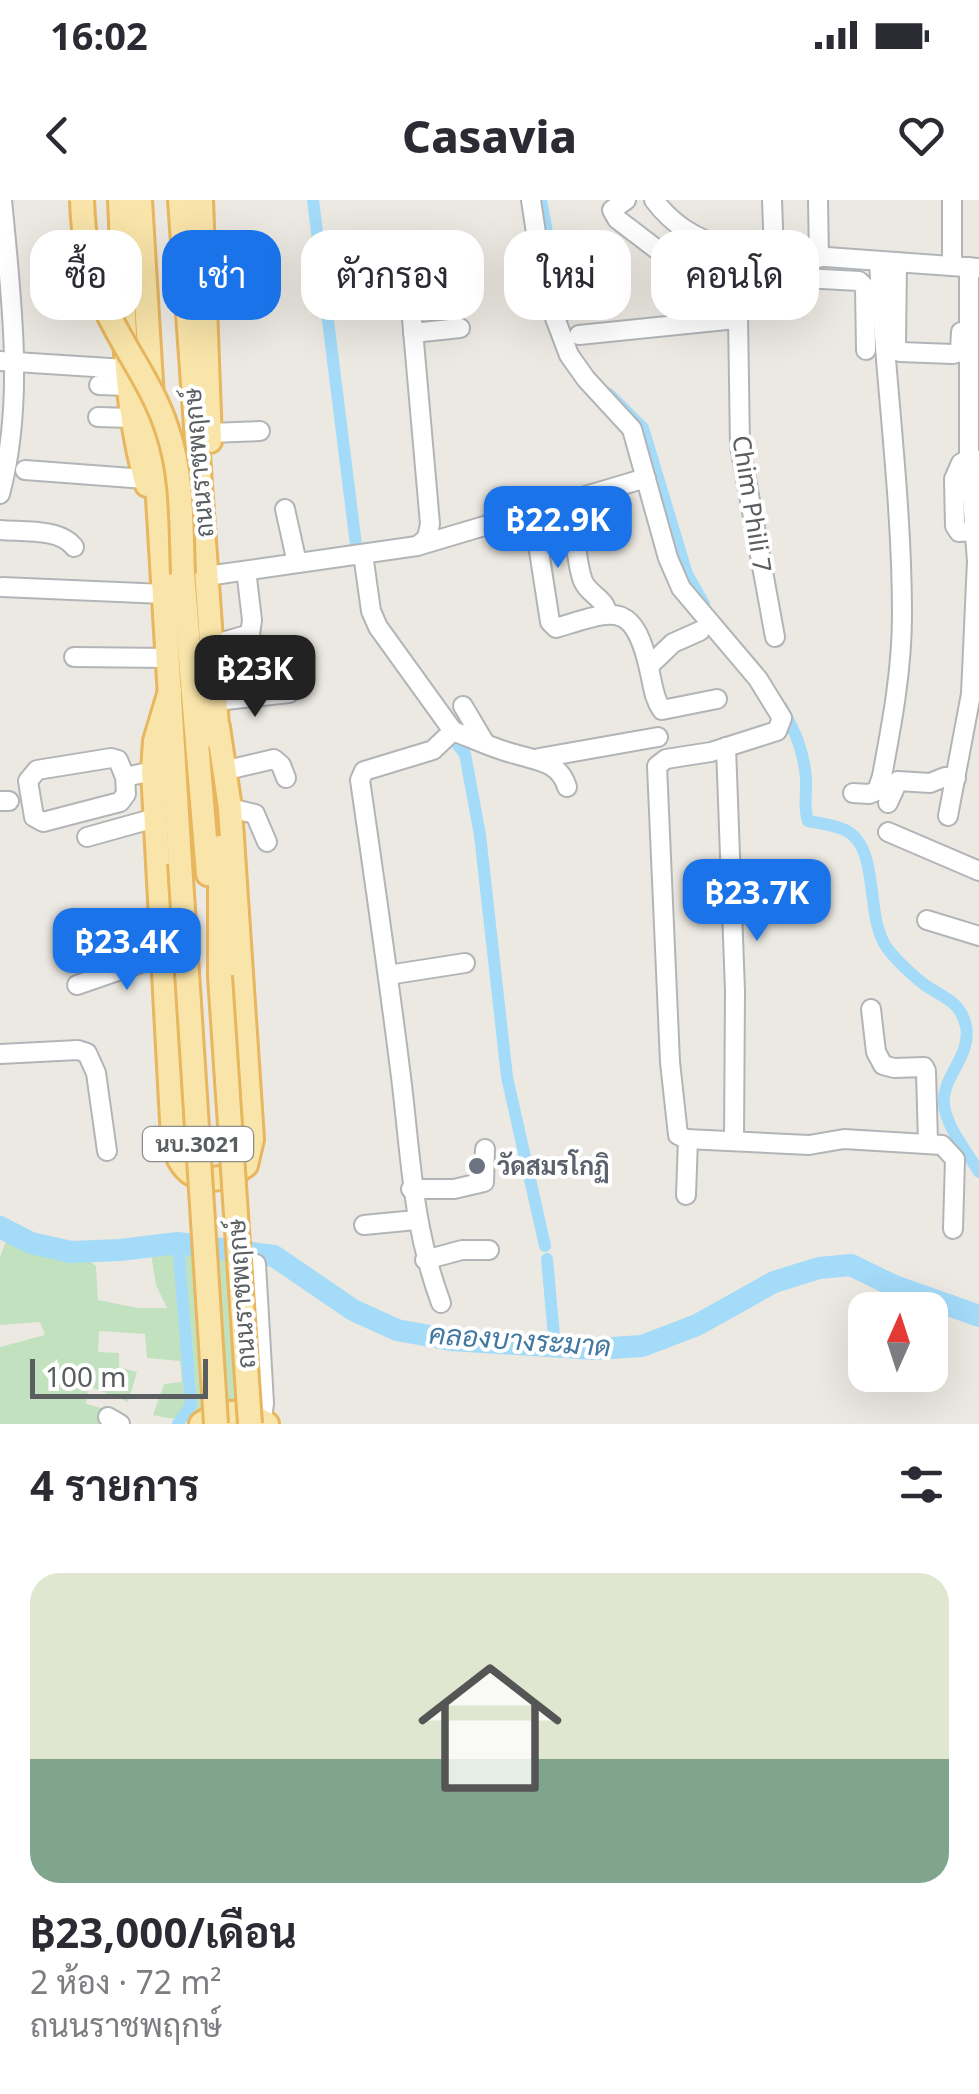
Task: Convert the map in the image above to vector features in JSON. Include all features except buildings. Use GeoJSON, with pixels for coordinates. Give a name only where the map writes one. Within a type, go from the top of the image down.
{"type":"FeatureCollection","features":[{"type":"Feature","properties":{"kind":"main road"},"geometry":{"type":"LineString","coordinates":[[82,200],[89,260],[100,297],[146,381],[176,458],[206,858],[220,967]]}},
{"type":"Feature","properties":{"kind":"main road"},"geometry":{"type":"LineString","coordinates":[[120,200],[130,418],[161,532]]}},
{"type":"Feature","properties":{"kind":"main road","name":"ถนนราชพฤกษ์"},"geometry":{"type":"LineString","coordinates":[[140,200],[216,1424]]}},
{"type":"Feature","properties":{"kind":"main road","name":"ถนนราชพฤกษ์"},"geometry":{"type":"LineString","coordinates":[[180,200],[218,726],[220,967],[260,1423]]}},
{"type":"Feature","properties":{"kind":"main road"},"geometry":{"type":"LineString","coordinates":[[201,200],[210,433],[203,504]]}},
{"type":"Feature","properties":{"kind":"main road","name":"ถนนราชพฤกษ์"},"geometry":{"type":"LineString","coordinates":[[170,691],[155,741],[153,771],[174,1150],[186,1169],[208,1180],[227,1179],[246,1166],[252,1138],[227,770],[218,726]]}},
{"type":"Feature","properties":{"kind":"main road"},"geometry":{"type":"LineString","coordinates":[[201,1424],[234,1412],[250,1414],[260,1423]]}},
{"type":"Feature","properties":{"kind":"street"},"geometry":{"type":"LineString","coordinates":[[1,488],[9,455],[6,361],[12,288],[2,200],[10,200]]}},
{"type":"Feature","properties":{"kind":"street"},"geometry":{"type":"LineString","coordinates":[[531,200],[544,279],[569,354],[586,379],[632,428],[668,558],[681,588],[758,679],[782,718],[777,731],[666,760],[657,766],[670,1062],[678,1135],[688,1139],[809,1145],[836,1139],[942,1145],[955,1158],[953,1229]]}},
{"type":"Feature","properties":{"kind":"street"},"geometry":{"type":"LineString","coordinates":[[626,200],[616,204],[613,214],[651,244]]}},
{"type":"Feature","properties":{"kind":"street"},"geometry":{"type":"LineString","coordinates":[[654,200],[669,220],[683,230]]}},
{"type":"Feature","properties":{"kind":"street"},"geometry":{"type":"LineString","coordinates":[[772,206],[789,200]]}},
{"type":"Feature","properties":{"kind":"street"},"geometry":{"type":"LineString","coordinates":[[818,200],[819,230]]}},
{"type":"Feature","properties":{"kind":"street"},"geometry":{"type":"LineString","coordinates":[[948,816],[975,695],[977,622],[965,267],[952,200]]}},
{"type":"Feature","properties":{"kind":"street"},"geometry":{"type":"LineString","coordinates":[[819,258],[965,267]]}},
{"type":"Feature","properties":{"kind":"street"},"geometry":{"type":"LineString","coordinates":[[879,261],[896,344],[900,352],[908,354],[960,352],[965,267]]}},
{"type":"Feature","properties":{"kind":"street"},"geometry":{"type":"LineString","coordinates":[[860,281],[879,261]]}},
{"type":"Feature","properties":{"kind":"street"},"geometry":{"type":"LineString","coordinates":[[853,793],[877,791],[900,654],[899,528],[879,261]]}},
{"type":"Feature","properties":{"kind":"street"},"geometry":{"type":"LineString","coordinates":[[746,370],[749,276],[860,281],[865,287],[866,350]]}},
{"type":"Feature","properties":{"kind":"street"},"geometry":{"type":"LineString","coordinates":[[413,320],[430,524],[427,538],[417,546]]}},
{"type":"Feature","properties":{"kind":"street"},"geometry":{"type":"LineString","coordinates":[[579,335],[736,320]]}},
{"type":"Feature","properties":{"kind":"street","name":"Chim Phili 7"},"geometry":{"type":"LineString","coordinates":[[736,320],[740,446],[774,637]]}},
{"type":"Feature","properties":{"kind":"street"},"geometry":{"type":"LineString","coordinates":[[414,333],[460,328]]}},
{"type":"Feature","properties":{"kind":"street"},"geometry":{"type":"LineString","coordinates":[[6,361],[126,378]]}},
{"type":"Feature","properties":{"kind":"street"},"geometry":{"type":"LineString","coordinates":[[99,385],[126,378]]}},
{"type":"Feature","properties":{"kind":"street"},"geometry":{"type":"LineString","coordinates":[[98,417],[130,418]]}},
{"type":"Feature","properties":{"kind":"street"},"geometry":{"type":"LineString","coordinates":[[210,433],[260,431]]}},
{"type":"Feature","properties":{"kind":"street"},"geometry":{"type":"LineString","coordinates":[[26,470],[145,479]]}},
{"type":"Feature","properties":{"kind":"street"},"geometry":{"type":"LineString","coordinates":[[564,508],[646,478]]}},
{"type":"Feature","properties":{"kind":"street"},"geometry":{"type":"LineString","coordinates":[[564,508],[575,530],[584,583],[606,605],[607,613]]}},
{"type":"Feature","properties":{"kind":"street"},"geometry":{"type":"LineString","coordinates":[[285,509],[297,563]]}},
{"type":"Feature","properties":{"kind":"street"},"geometry":{"type":"LineString","coordinates":[[207,576],[417,546],[533,512],[594,510],[600,522]]}},
{"type":"Feature","properties":{"kind":"street"},"geometry":{"type":"LineString","coordinates":[[533,512],[550,622],[556,628],[618,613],[627,619],[662,710],[717,699]]}},
{"type":"Feature","properties":{"kind":"street"},"geometry":{"type":"LineString","coordinates":[[0,530],[58,536],[74,546]]}},
{"type":"Feature","properties":{"kind":"street"},"geometry":{"type":"LineString","coordinates":[[363,554],[378,627],[453,731],[538,758],[658,738]]}},
{"type":"Feature","properties":{"kind":"street"},"geometry":{"type":"LineString","coordinates":[[247,578],[257,672]]}},
{"type":"Feature","properties":{"kind":"street"},"geometry":{"type":"LineString","coordinates":[[2,587],[164,594]]}},
{"type":"Feature","properties":{"kind":"street"},"geometry":{"type":"LineString","coordinates":[[648,666],[673,644],[700,631]]}},
{"type":"Feature","properties":{"kind":"street"},"geometry":{"type":"LineString","coordinates":[[212,645],[250,634]]}},
{"type":"Feature","properties":{"kind":"street"},"geometry":{"type":"LineString","coordinates":[[74,657],[168,658]]}},
{"type":"Feature","properties":{"kind":"street"},"geometry":{"type":"LineString","coordinates":[[216,701],[289,693]]}},
{"type":"Feature","properties":{"kind":"street"},"geometry":{"type":"LineString","coordinates":[[464,706],[485,743]]}},
{"type":"Feature","properties":{"kind":"street"},"geometry":{"type":"LineString","coordinates":[[441,1303],[425,1260],[411,1189],[361,774],[374,766],[433,750],[453,731]]}},
{"type":"Feature","properties":{"kind":"street"},"geometry":{"type":"LineString","coordinates":[[726,747],[736,992],[734,1141]]}},
{"type":"Feature","properties":{"kind":"street"},"geometry":{"type":"LineString","coordinates":[[111,758],[118,760],[125,776],[126,794],[120,802],[43,822],[34,817],[28,781],[37,770],[111,758]]}},
{"type":"Feature","properties":{"kind":"street"},"geometry":{"type":"LineString","coordinates":[[538,758],[562,774],[567,786]]}},
{"type":"Feature","properties":{"kind":"street"},"geometry":{"type":"LineString","coordinates":[[227,770],[274,759],[286,778]]}},
{"type":"Feature","properties":{"kind":"street"},"geometry":{"type":"LineString","coordinates":[[125,776],[153,771]]}},
{"type":"Feature","properties":{"kind":"street"},"geometry":{"type":"LineString","coordinates":[[888,803],[898,780],[930,783],[945,777],[956,778]]}},
{"type":"Feature","properties":{"kind":"street"},"geometry":{"type":"LineString","coordinates":[[230,808],[256,814],[267,842]]}},
{"type":"Feature","properties":{"kind":"street"},"geometry":{"type":"LineString","coordinates":[[86,837],[155,818]]}},
{"type":"Feature","properties":{"kind":"street"},"geometry":{"type":"LineString","coordinates":[[888,832],[979,871]]}},
{"type":"Feature","properties":{"kind":"street"},"geometry":{"type":"LineString","coordinates":[[928,920],[979,936]]}},
{"type":"Feature","properties":{"kind":"street"},"geometry":{"type":"LineString","coordinates":[[72,928],[79,946],[104,948],[124,969]]}},
{"type":"Feature","properties":{"kind":"street"},"geometry":{"type":"LineString","coordinates":[[77,985],[161,956]]}},
{"type":"Feature","properties":{"kind":"street"},"geometry":{"type":"LineString","coordinates":[[388,975],[465,963]]}},
{"type":"Feature","properties":{"kind":"street"},"geometry":{"type":"LineString","coordinates":[[871,1010],[876,1052],[883,1065],[920,1066],[926,1071],[928,1142]]}},
{"type":"Feature","properties":{"kind":"street"},"geometry":{"type":"LineString","coordinates":[[0,1054],[78,1050],[86,1053],[96,1073],[107,1151]]}},
{"type":"Feature","properties":{"kind":"street"},"geometry":{"type":"LineString","coordinates":[[686,1194],[688,1139]]}},
{"type":"Feature","properties":{"kind":"street"},"geometry":{"type":"LineString","coordinates":[[411,1189],[454,1189],[484,1182],[485,1149]]}},
{"type":"Feature","properties":{"kind":"street"},"geometry":{"type":"LineString","coordinates":[[364,1226],[416,1220]]}},
{"type":"Feature","properties":{"kind":"street"},"geometry":{"type":"LineString","coordinates":[[425,1260],[462,1250],[490,1250]]}},
{"type":"Feature","properties":{"kind":"street"},"geometry":{"type":"LineString","coordinates":[[256,1264],[264,1402],[260,1423]]}},
{"type":"Feature","properties":{"kind":"green space"},"geometry":{"type":"Polygon","coordinates":[[[6,1241],[85,1257],[96,1266],[98,1300],[138,1308],[167,1308],[156,1285],[151,1254],[171,1250],[253,1256],[258,1409],[191,1419],[153,1415],[164,1384],[182,1382],[180,1361],[147,1358],[145,1334],[99,1331],[98,1352],[119,1353],[119,1367],[137,1372],[128,1402],[89,1386],[86,1404],[117,1412],[109,1424],[0,1424],[0,1347],[45,1335],[40,1322],[0,1325],[0,1257],[6,1241]]]}},
{"type":"Feature","properties":{"kind":"waterway"},"geometry":{"type":"LineString","coordinates":[[313,200],[356,545]]}},
{"type":"Feature","properties":{"kind":"waterway"},"geometry":{"type":"LineString","coordinates":[[541,200],[547,230]]}},
{"type":"Feature","properties":{"kind":"waterway"},"geometry":{"type":"LineString","coordinates":[[609,394],[643,428],[687,574],[704,604]]}},
{"type":"Feature","properties":{"kind":"waterway"},"geometry":{"type":"LineString","coordinates":[[782,707],[803,759],[808,821],[841,828],[856,839],[864,851],[876,918],[887,948],[915,977],[955,1005],[963,1018],[965,1047],[947,1085],[944,1105],[953,1131],[979,1172]]}},
{"type":"Feature","properties":{"kind":"waterway"},"geometry":{"type":"LineString","coordinates":[[456,743],[465,754],[480,835],[507,1077],[545,1246]]}},
{"type":"Feature","properties":{"kind":"waterway","name":"คลองบางระมาด"},"geometry":{"type":"LineString","coordinates":[[0,1227],[31,1243],[71,1252],[178,1243],[274,1256],[353,1310],[397,1330],[451,1340],[595,1349],[642,1346],[697,1325],[774,1282],[819,1268],[851,1265],[892,1285],[979,1316]]}},
{"type":"Feature","properties":{"kind":"waterway"},"geometry":{"type":"LineString","coordinates":[[178,1243],[191,1405],[178,1424]]}},
{"type":"Feature","properties":{"kind":"waterway"},"geometry":{"type":"LineString","coordinates":[[547,1259],[555,1347]]}},
{"type":"Feature","properties":{"kind":"place","name":"วัดสมรโกฏิ"},"geometry":{"type":"Point","coordinates":[477,1166]}}]}
